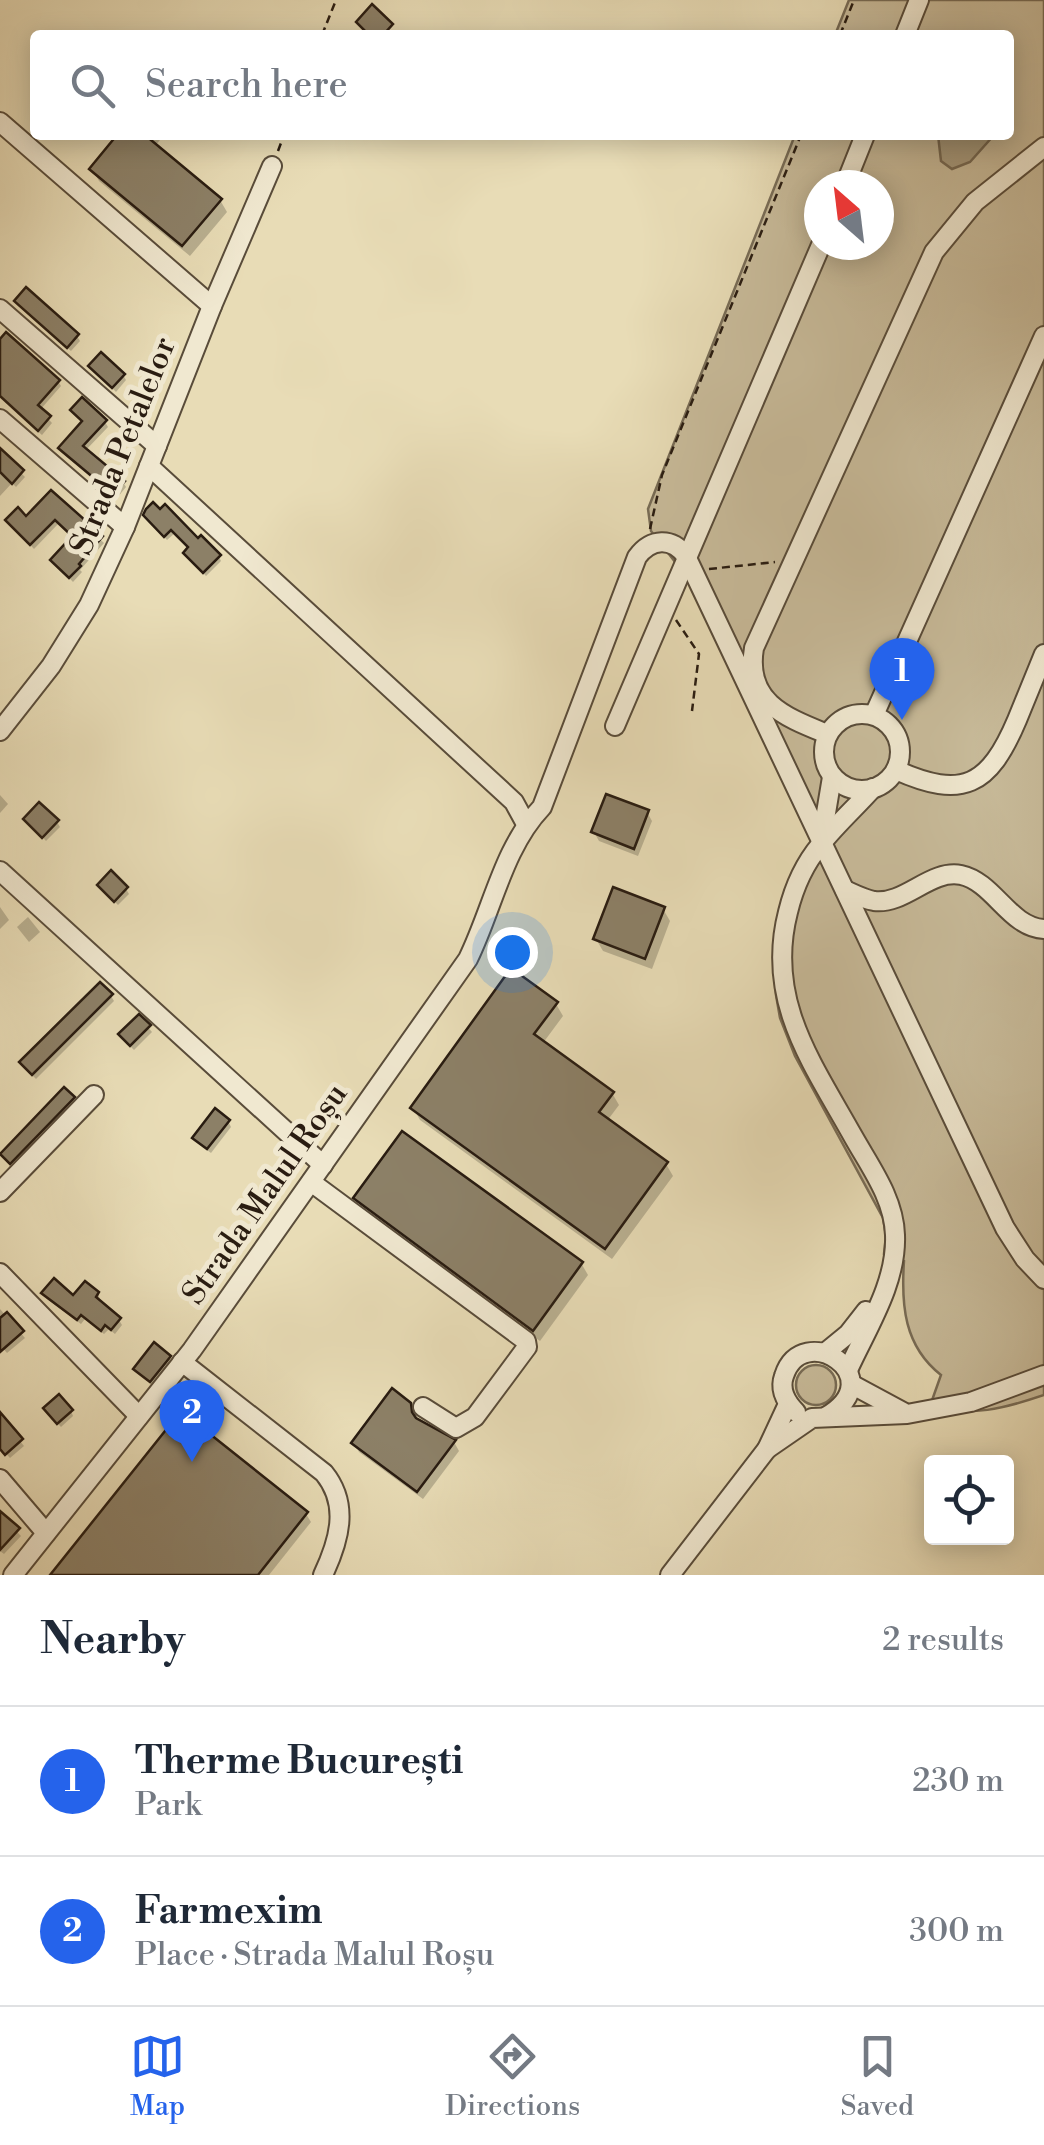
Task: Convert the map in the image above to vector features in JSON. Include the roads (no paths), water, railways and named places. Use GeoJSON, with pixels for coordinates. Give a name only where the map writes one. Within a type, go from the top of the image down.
{"type":"FeatureCollection","features":[{"type":"Feature","properties":{"kind":"street"},"geometry":{"type":"LineString","coordinates":[[907,30],[919,0]]}},
{"type":"Feature","properties":{"kind":"street"},"geometry":{"type":"LineString","coordinates":[[0,122],[212,306]]}},
{"type":"Feature","properties":{"kind":"street"},"geometry":{"type":"LineString","coordinates":[[851,170],[863,140]]}},
{"type":"Feature","properties":{"kind":"street"},"geometry":{"type":"LineString","coordinates":[[827,734],[774,709],[758,690],[752,670],[754,648],[934,252],[975,202],[1044,147]]}},
{"type":"Feature","properties":{"kind":"street","name":"Strada Petalelor"},"geometry":{"type":"LineString","coordinates":[[3,720],[51,666],[80,620],[125,527],[272,166]]}},
{"type":"Feature","properties":{"kind":"street"},"geometry":{"type":"LineString","coordinates":[[614,726],[666,604],[689,563],[814,260]]}},
{"type":"Feature","properties":{"kind":"street"},"geometry":{"type":"LineString","coordinates":[[0,309],[157,446]]}},
{"type":"Feature","properties":{"kind":"street"},"geometry":{"type":"LineString","coordinates":[[874,715],[1044,336]]}},
{"type":"Feature","properties":{"kind":"street"},"geometry":{"type":"LineString","coordinates":[[0,420],[125,527]]}},
{"type":"Feature","properties":{"kind":"street"},"geometry":{"type":"LineString","coordinates":[[149,466],[514,802],[526,824]]}},
{"type":"Feature","properties":{"kind":"street","name":"Strada Malul Roșu"},"geometry":{"type":"LineString","coordinates":[[12,1575],[182,1362],[468,958],[506,863],[526,824],[542,807],[637,556],[655,542],[665,542],[680,548],[689,563]]}},
{"type":"Feature","properties":{"kind":"street"},"geometry":{"type":"LineString","coordinates":[[689,563],[1005,1228],[1044,1279]]}},
{"type":"Feature","properties":{"kind":"street"},"geometry":{"type":"LineString","coordinates":[[896,770],[935,784],[953,785],[982,776],[998,760],[1007,743],[1044,654]]}},
{"type":"Feature","properties":{"kind":"street"},"geometry":{"type":"LineString","coordinates":[[767,1449],[843,1403],[892,1273],[894,1227],[886,1195],[802,1046],[786,1000],[782,957],[786,919],[802,873],[821,843],[873,788],[896,770],[898,738],[888,724],[874,715],[848,716],[827,734],[823,756],[832,777],[821,843]]}},
{"type":"Feature","properties":{"kind":"street"},"geometry":{"type":"LineString","coordinates":[[832,777],[851,789],[873,788]]}},
{"type":"Feature","properties":{"kind":"street"},"geometry":{"type":"LineString","coordinates":[[0,871],[323,1165]]}},
{"type":"Feature","properties":{"kind":"street"},"geometry":{"type":"LineString","coordinates":[[844,890],[885,901],[941,876],[955,874],[978,884],[1027,925],[1044,930]]}},
{"type":"Feature","properties":{"kind":"street"},"geometry":{"type":"LineString","coordinates":[[0,1192],[94,1096]]}},
{"type":"Feature","properties":{"kind":"street"},"geometry":{"type":"LineString","coordinates":[[311,1182],[526,1341],[524,1352],[466,1424],[456,1428],[423,1406]]}},
{"type":"Feature","properties":{"kind":"street"},"geometry":{"type":"LineString","coordinates":[[0,1273],[139,1416]]}},
{"type":"Feature","properties":{"kind":"street"},"geometry":{"type":"LineString","coordinates":[[826,1352],[861,1319],[892,1273]]}},
{"type":"Feature","properties":{"kind":"street"},"geometry":{"type":"LineString","coordinates":[[907,1414],[890,1407],[850,1377],[839,1360],[826,1352],[800,1356],[784,1372],[782,1383],[788,1404],[794,1411],[819,1417],[907,1414],[971,1402],[1044,1374]]}},
{"type":"Feature","properties":{"kind":"street"},"geometry":{"type":"LineString","coordinates":[[182,1362],[331,1482],[340,1510],[340,1526],[323,1575]]}},
{"type":"Feature","properties":{"kind":"street"},"geometry":{"type":"LineString","coordinates":[[670,1575],[767,1449],[788,1404]]}},
{"type":"Feature","properties":{"kind":"street"},"geometry":{"type":"LineString","coordinates":[[0,1479],[46,1534]]}},
{"type":"Feature","properties":{"kind":"place","name":"Therme București"},"geometry":{"type":"Point","coordinates":[902,720]}},
{"type":"Feature","properties":{"kind":"place","name":"Farmexim"},"geometry":{"type":"Point","coordinates":[192,1462]}}]}
